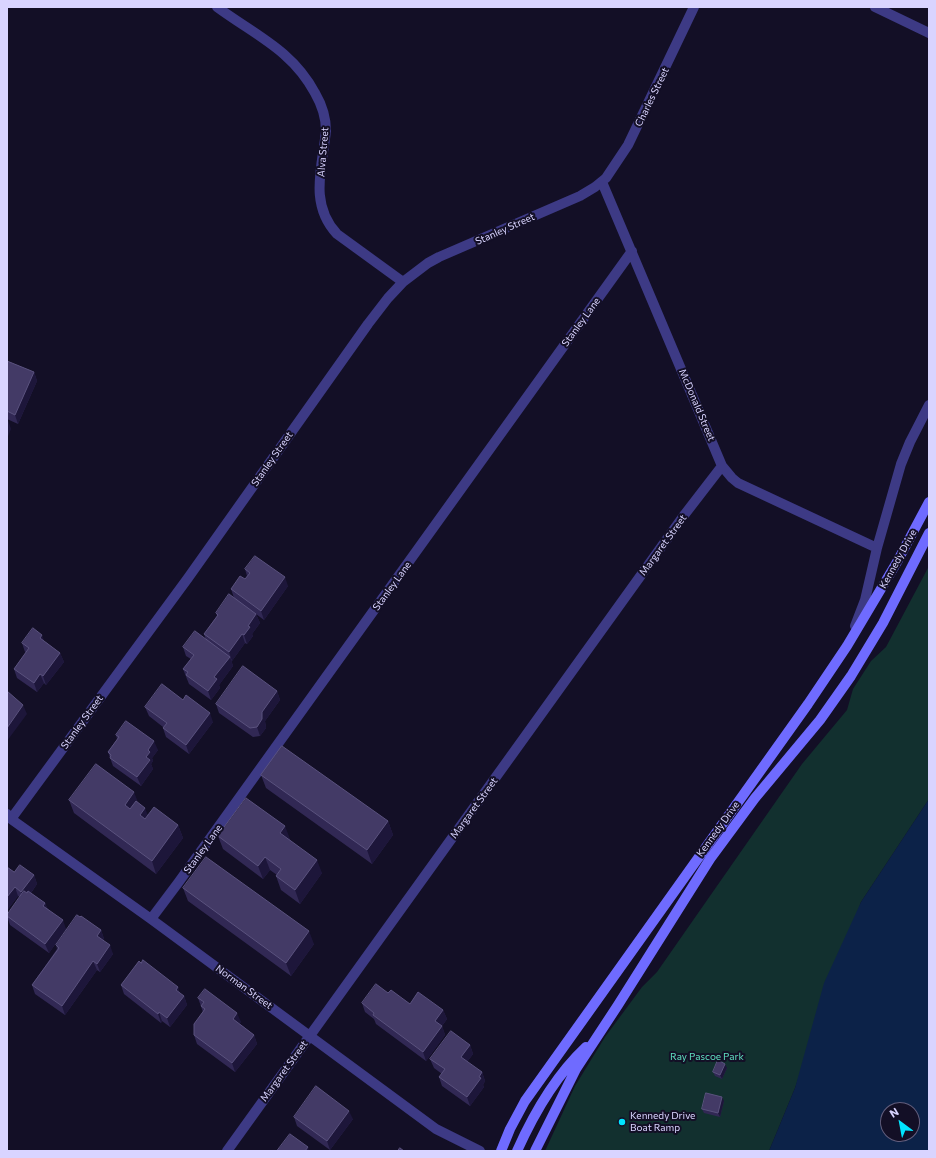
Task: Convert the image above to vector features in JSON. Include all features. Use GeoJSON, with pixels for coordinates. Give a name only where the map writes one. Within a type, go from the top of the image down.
{"type":"FeatureCollection","features":[{"type":"Feature","properties":{"kind":"street","name":"Alva Street"},"geometry":{"type":"LineString","coordinates":[[217,7],[279,49],[296,65],[310,83],[320,103],[326,123],[319,189],[319,198],[324,215],[337,234],[403,282]]}},
{"type":"Feature","properties":{"kind":"street","name":"Charles Street"},"geometry":{"type":"LineString","coordinates":[[602,182],[613,168],[637,129],[694,7]]}},
{"type":"Feature","properties":{"kind":"street"},"geometry":{"type":"LineString","coordinates":[[875,7],[929,33]]}},
{"type":"Feature","properties":{"kind":"street","name":"Stanley Street"},"geometry":{"type":"LineString","coordinates":[[8,817],[188,578],[388,298],[403,282],[428,263],[439,257],[575,198],[602,182]]}},
{"type":"Feature","properties":{"kind":"street","name":"McDonald Street"},"geometry":{"type":"LineString","coordinates":[[602,182],[722,466],[738,483],[876,548]]}},
{"type":"Feature","properties":{"kind":"street","name":"Stanley Lane"},"geometry":{"type":"LineString","coordinates":[[151,919],[632,251]]}},
{"type":"Feature","properties":{"kind":"street"},"geometry":{"type":"LineString","coordinates":[[834,665],[852,634],[861,612],[876,548],[901,464],[910,442],[929,405]]}},
{"type":"Feature","properties":{"kind":"street","name":"Margaret Street"},"geometry":{"type":"LineString","coordinates":[[227,1151],[685,514],[722,466]]}},
{"type":"Feature","properties":{"kind":"street","name":"Kennedy Drive"},"geometry":{"type":"LineString","coordinates":[[501,1151],[510,1129],[525,1101],[808,704],[847,646],[897,562],[929,502]]}},
{"type":"Feature","properties":{"kind":"street","name":"Kennedy Drive"},"geometry":{"type":"LineString","coordinates":[[535,1151],[576,1069],[710,860],[755,798],[820,720],[851,676],[883,622],[929,533]]}},
{"type":"Feature","properties":{"kind":"street","name":"Norman Street"},"geometry":{"type":"LineString","coordinates":[[8,817],[151,919],[436,1129],[480,1151]]}},
{"type":"Feature","properties":{"kind":"street"},"geometry":{"type":"LineString","coordinates":[[517,1151],[535,1113],[551,1088],[570,1061],[596,1037]]}},
{"type":"Feature","properties":{"kind":"green space","name":"Ray Pascoe Park"},"geometry":{"type":"Polygon","coordinates":[[[929,566],[929,799],[861,902],[795,1088],[769,1151],[545,1151],[575,1086],[605,1037],[642,987],[657,972],[802,764],[847,710],[853,689],[871,661],[886,647],[929,566]]]}},
{"type":"Feature","properties":{"kind":"water"},"geometry":{"type":"Polygon","coordinates":[[[929,799],[929,1151],[769,1151],[795,1088],[824,983],[861,902],[929,799]]]}},
{"type":"Feature","properties":{"kind":"building"},"geometry":{"type":"Polygon","coordinates":[[[7,361],[34,372],[15,415],[7,411],[7,361]]]}},
{"type":"Feature","properties":{"kind":"building"},"geometry":{"type":"Polygon","coordinates":[[[255,556],[285,577],[261,611],[231,589],[240,576],[245,579],[250,573],[245,569],[255,556]]]}},
{"type":"Feature","properties":{"kind":"building"},"geometry":{"type":"Polygon","coordinates":[[[229,594],[256,614],[248,626],[250,627],[244,635],[242,634],[229,652],[204,634],[218,615],[216,613],[229,594]]]}},
{"type":"Feature","properties":{"kind":"building"},"geometry":{"type":"Polygon","coordinates":[[[33,628],[42,635],[40,638],[60,653],[43,676],[40,674],[34,683],[14,669],[29,648],[22,643],[33,628]]]}},
{"type":"Feature","properties":{"kind":"building"},"geometry":{"type":"Polygon","coordinates":[[[195,631],[230,657],[214,677],[217,679],[208,691],[186,675],[188,672],[183,669],[194,655],[183,647],[195,631]]]}},
{"type":"Feature","properties":{"kind":"building"},"geometry":{"type":"Polygon","coordinates":[[[243,666],[277,691],[262,712],[262,719],[257,727],[250,728],[216,704],[243,666]]]}},
{"type":"Feature","properties":{"kind":"building"},"geometry":{"type":"Polygon","coordinates":[[[162,684],[183,700],[186,695],[210,713],[186,745],[163,728],[167,723],[145,707],[162,684]]]}},
{"type":"Feature","properties":{"kind":"building"},"geometry":{"type":"Polygon","coordinates":[[[7,691],[23,705],[7,728],[7,691]]]}},
{"type":"Feature","properties":{"kind":"building"},"geometry":{"type":"Polygon","coordinates":[[[126,721],[154,741],[148,750],[150,752],[146,757],[150,760],[137,777],[110,758],[111,755],[108,752],[119,737],[116,735],[126,721]]]}},
{"type":"Feature","properties":{"kind":"building"},"geometry":{"type":"Polygon","coordinates":[[[282,746],[388,821],[367,850],[261,775],[282,746]]]}},
{"type":"Feature","properties":{"kind":"building"},"geometry":{"type":"Polygon","coordinates":[[[96,764],[134,792],[125,805],[130,809],[136,801],[145,808],[140,815],[145,819],[154,807],[178,825],[152,861],[69,800],[96,764]]]}},
{"type":"Feature","properties":{"kind":"building"},"geometry":{"type":"Polygon","coordinates":[[[246,798],[285,826],[280,833],[317,860],[295,890],[276,876],[281,869],[265,857],[258,866],[218,836],[246,798]]]}},
{"type":"Feature","properties":{"kind":"building"},"geometry":{"type":"Polygon","coordinates":[[[206,857],[309,931],[286,963],[183,888],[206,857]]]}},
{"type":"Feature","properties":{"kind":"building"},"geometry":{"type":"Polygon","coordinates":[[[20,865],[34,875],[21,892],[15,887],[7,897],[7,867],[14,872],[20,865]]]}},
{"type":"Feature","properties":{"kind":"building"},"geometry":{"type":"Polygon","coordinates":[[[24,891],[27,893],[28,891],[45,903],[43,906],[63,920],[45,944],[7,916],[24,891]]]}},
{"type":"Feature","properties":{"kind":"building"},"geometry":{"type":"Polygon","coordinates":[[[77,915],[80,917],[81,916],[101,930],[97,936],[110,945],[97,964],[93,961],[62,1006],[32,985],[59,948],[56,945],[77,915]]]}},
{"type":"Feature","properties":{"kind":"building"},"geometry":{"type":"Polygon","coordinates":[[[143,960],[178,987],[176,990],[184,996],[167,1018],[159,1012],[158,1014],[121,985],[139,961],[141,963],[143,960]]]}},
{"type":"Feature","properties":{"kind":"building"},"geometry":{"type":"Polygon","coordinates":[[[376,984],[388,993],[391,990],[410,1004],[418,992],[443,1010],[435,1021],[442,1026],[423,1052],[373,1015],[374,1013],[362,1003],[376,984]]]}},
{"type":"Feature","properties":{"kind":"building"},"geometry":{"type":"Polygon","coordinates":[[[205,989],[237,1013],[233,1019],[254,1035],[232,1063],[194,1035],[194,1024],[205,1009],[201,1006],[204,1002],[198,998],[205,989]]]}},
{"type":"Feature","properties":{"kind":"building"},"geometry":{"type":"Polygon","coordinates":[[[451,1031],[470,1045],[461,1057],[482,1072],[479,1077],[481,1078],[467,1097],[439,1077],[445,1069],[430,1059],[451,1031]]]}},
{"type":"Feature","properties":{"kind":"building"},"geometry":{"type":"Polygon","coordinates":[[[718,1060],[725,1064],[720,1075],[713,1072],[718,1060]]]}},
{"type":"Feature","properties":{"kind":"building"},"geometry":{"type":"Polygon","coordinates":[[[316,1086],[349,1111],[327,1141],[294,1117],[316,1086]]]}},
{"type":"Feature","properties":{"kind":"building"},"geometry":{"type":"Polygon","coordinates":[[[706,1093],[722,1097],[718,1113],[702,1109],[706,1093]]]}},
{"type":"Feature","properties":{"kind":"building"},"geometry":{"type":"Polygon","coordinates":[[[290,1134],[308,1147],[305,1151],[277,1151],[290,1134]]]}},
{"type":"Feature","properties":{"kind":"place","name":"Kennedy Drive Boat Ramp"},"geometry":{"type":"Point","coordinates":[622,1122]}}]}
